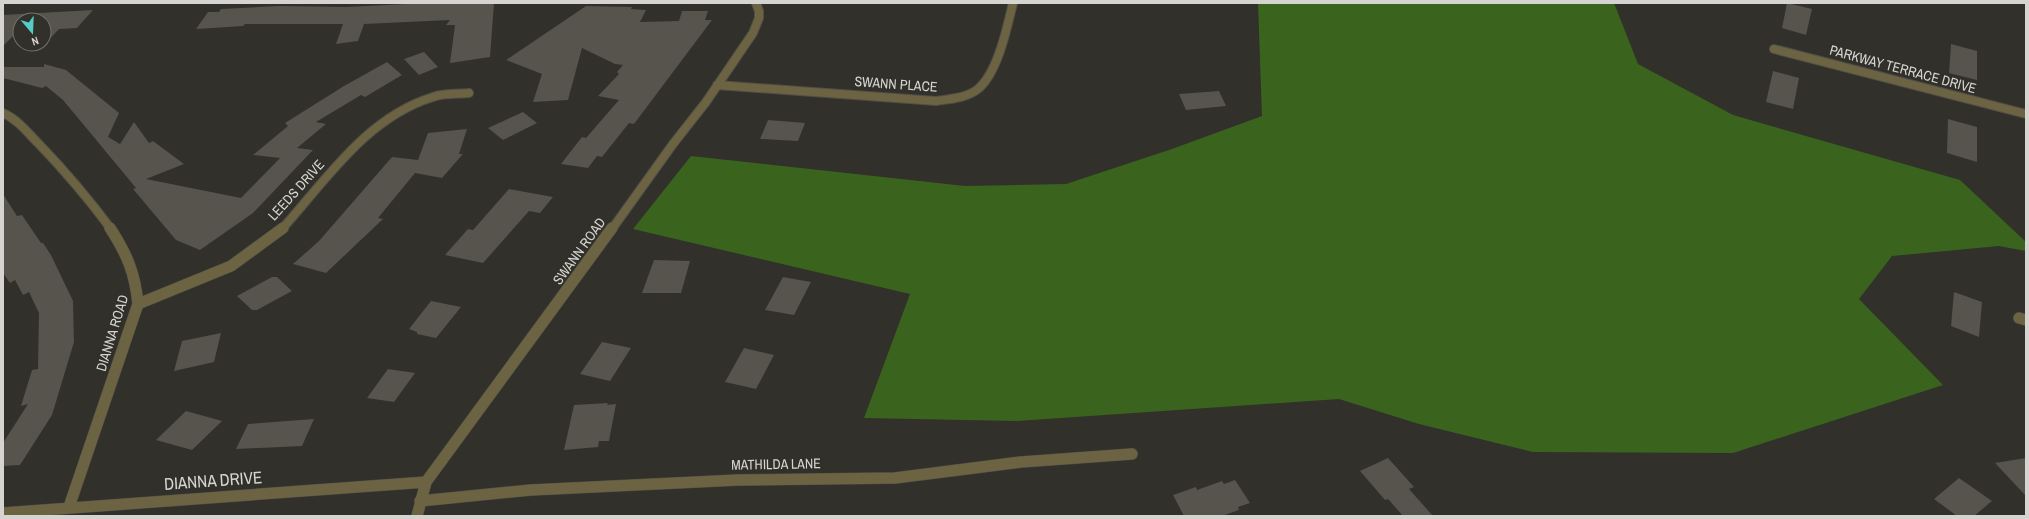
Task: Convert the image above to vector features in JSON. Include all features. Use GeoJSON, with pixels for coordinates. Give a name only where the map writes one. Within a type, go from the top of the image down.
{"type":"FeatureCollection","features":[{"type":"Feature","properties":{"kind":"street","name":"SWANN ROAD"},"geometry":{"type":"LineString","coordinates":[[417,516],[426,482],[588,262],[672,144],[706,102],[760,21],[760,10],[756,3]]}},
{"type":"Feature","properties":{"kind":"street","name":"SWANN PLACE"},"geometry":{"type":"LineString","coordinates":[[717,85],[936,101],[964,95],[978,89],[986,78],[1002,45],[1013,3]]}},
{"type":"Feature","properties":{"kind":"street","name":"PARKWAY TERRACE DRIVE"},"geometry":{"type":"LineString","coordinates":[[1774,49],[2026,114]]}},
{"type":"Feature","properties":{"kind":"street","name":"LEEDS DRIVE"},"geometry":{"type":"LineString","coordinates":[[138,304],[231,266],[276,234],[337,165],[372,131],[399,110],[434,96],[469,93]]}},
{"type":"Feature","properties":{"kind":"street","name":"DIANNA ROAD"},"geometry":{"type":"LineString","coordinates":[[3,113],[12,117],[82,190],[123,250],[134,274],[139,294],[138,304],[69,507]]}},
{"type":"Feature","properties":{"kind":"street","name":"MATHILDA LANE"},"geometry":{"type":"LineString","coordinates":[[420,501],[531,490],[738,480],[895,478],[1020,462],[1132,454]]}},
{"type":"Feature","properties":{"kind":"street","name":"DIANNA DRIVE"},"geometry":{"type":"LineString","coordinates":[[3,513],[426,482]]}},
{"type":"Feature","properties":{"kind":"green space"},"geometry":{"type":"Polygon","coordinates":[[[1258,3],[1614,3],[1638,64],[1733,115],[1960,180],[2026,242],[2026,251],[1999,246],[1892,256],[1859,299],[1943,385],[1733,453],[1533,452],[1419,424],[1339,399],[1017,421],[864,418],[910,294],[633,229],[691,156],[965,186],[1066,184],[1172,149],[1262,116],[1258,3]]]}},
{"type":"Feature","properties":{"kind":"building"},"geometry":{"type":"Polygon","coordinates":[[[427,3],[494,3],[490,57],[450,63],[455,25],[446,25],[450,20],[364,24],[358,41],[336,44],[343,24],[245,24],[243,26],[196,29],[208,12],[219,12],[221,9],[278,6],[346,7],[427,3]]]}},
{"type":"Feature","properties":{"kind":"building"},"geometry":{"type":"Polygon","coordinates":[[[1787,3],[1812,9],[1806,35],[1782,28],[1787,3]]]}},
{"type":"Feature","properties":{"kind":"building"},"geometry":{"type":"Polygon","coordinates":[[[586,6],[632,7],[631,9],[646,10],[640,22],[679,21],[682,11],[708,11],[705,20],[712,20],[634,124],[629,123],[602,157],[597,156],[588,168],[561,164],[582,137],[586,138],[619,100],[598,96],[619,74],[617,72],[623,65],[615,64],[582,48],[568,100],[533,102],[542,74],[506,60],[586,6]]]}},
{"type":"Feature","properties":{"kind":"building"},"geometry":{"type":"Polygon","coordinates":[[[93,10],[77,28],[59,29],[52,36],[52,12],[93,10]]]}},
{"type":"Feature","properties":{"kind":"building"},"geometry":{"type":"Polygon","coordinates":[[[12,14],[12,37],[3,46],[3,15],[12,14]]]}},
{"type":"Feature","properties":{"kind":"building"},"geometry":{"type":"Polygon","coordinates":[[[1951,44],[1977,51],[1977,80],[1949,73],[1951,44]]]}},
{"type":"Feature","properties":{"kind":"building"},"geometry":{"type":"Polygon","coordinates":[[[424,52],[438,67],[419,75],[404,59],[424,52]]]}},
{"type":"Feature","properties":{"kind":"building"},"geometry":{"type":"Polygon","coordinates":[[[387,62],[402,75],[365,97],[361,95],[316,122],[326,124],[297,148],[313,150],[253,213],[200,250],[176,240],[133,189],[136,188],[63,100],[46,86],[42,88],[3,78],[3,67],[44,67],[44,64],[66,70],[119,113],[108,137],[120,144],[134,122],[149,143],[153,141],[184,164],[146,179],[241,198],[280,158],[253,155],[288,126],[285,123],[344,86],[387,62]]]}},
{"type":"Feature","properties":{"kind":"building"},"geometry":{"type":"Polygon","coordinates":[[[1773,71],[1799,78],[1793,109],[1766,102],[1773,71]]]}},
{"type":"Feature","properties":{"kind":"building"},"geometry":{"type":"Polygon","coordinates":[[[1219,91],[1226,106],[1186,110],[1179,94],[1219,91]]]}},
{"type":"Feature","properties":{"kind":"building"},"geometry":{"type":"Polygon","coordinates":[[[523,112],[537,123],[503,140],[488,128],[523,112]]]}},
{"type":"Feature","properties":{"kind":"building"},"geometry":{"type":"Polygon","coordinates":[[[1948,119],[1977,127],[1977,162],[1947,153],[1948,119]]]}},
{"type":"Feature","properties":{"kind":"building"},"geometry":{"type":"Polygon","coordinates":[[[768,120],[805,123],[798,141],[760,139],[768,120]]]}},
{"type":"Feature","properties":{"kind":"building"},"geometry":{"type":"Polygon","coordinates":[[[467,129],[459,154],[463,154],[442,178],[415,173],[378,218],[383,219],[326,273],[293,264],[319,241],[392,157],[418,160],[428,133],[467,129]]]}},
{"type":"Feature","properties":{"kind":"building"},"geometry":{"type":"Polygon","coordinates":[[[509,189],[553,197],[540,213],[529,211],[483,263],[445,255],[468,229],[473,230],[509,189]]]}},
{"type":"Feature","properties":{"kind":"building"},"geometry":{"type":"Polygon","coordinates":[[[3,194],[17,216],[22,215],[51,255],[73,301],[74,342],[52,415],[20,465],[3,466],[3,443],[28,404],[21,406],[32,370],[38,369],[39,313],[29,292],[23,295],[15,280],[10,283],[3,273],[3,194]]]}},
{"type":"Feature","properties":{"kind":"building"},"geometry":{"type":"Polygon","coordinates":[[[654,260],[690,261],[681,293],[642,293],[654,260]]]}},
{"type":"Feature","properties":{"kind":"building"},"geometry":{"type":"Polygon","coordinates":[[[272,277],[277,277],[292,291],[257,310],[252,310],[237,296],[272,277]]]}},
{"type":"Feature","properties":{"kind":"building"},"geometry":{"type":"Polygon","coordinates":[[[783,277],[811,282],[794,315],[765,310],[783,277]]]}},
{"type":"Feature","properties":{"kind":"building"},"geometry":{"type":"Polygon","coordinates":[[[1954,292],[1982,302],[1979,337],[1951,326],[1954,292]]]}},
{"type":"Feature","properties":{"kind":"building"},"geometry":{"type":"Polygon","coordinates":[[[431,301],[461,307],[436,338],[417,334],[417,332],[409,329],[431,301]]]}},
{"type":"Feature","properties":{"kind":"building"},"geometry":{"type":"Polygon","coordinates":[[[221,333],[214,362],[174,371],[182,341],[221,333]]]}},
{"type":"Feature","properties":{"kind":"building"},"geometry":{"type":"Polygon","coordinates":[[[602,342],[631,348],[610,381],[580,374],[602,342]]]}},
{"type":"Feature","properties":{"kind":"building"},"geometry":{"type":"Polygon","coordinates":[[[744,348],[774,355],[756,389],[725,382],[744,348]]]}},
{"type":"Feature","properties":{"kind":"building"},"geometry":{"type":"Polygon","coordinates":[[[388,369],[415,373],[394,402],[367,398],[388,369]]]}},
{"type":"Feature","properties":{"kind":"building"},"geometry":{"type":"Polygon","coordinates":[[[608,403],[607,405],[616,404],[609,441],[599,441],[598,447],[564,450],[574,405],[608,403]]]}},
{"type":"Feature","properties":{"kind":"building"},"geometry":{"type":"Polygon","coordinates":[[[186,411],[222,421],[192,450],[156,440],[186,411]]]}},
{"type":"Feature","properties":{"kind":"building"},"geometry":{"type":"Polygon","coordinates":[[[314,419],[302,446],[236,449],[248,424],[314,419]]]}},
{"type":"Feature","properties":{"kind":"building"},"geometry":{"type":"Polygon","coordinates":[[[1388,458],[1414,487],[1409,489],[1433,516],[1403,516],[1388,499],[1385,500],[1360,471],[1388,458]]]}},
{"type":"Feature","properties":{"kind":"building"},"geometry":{"type":"Polygon","coordinates":[[[2026,458],[2026,496],[1995,463],[2026,458]]]}},
{"type":"Feature","properties":{"kind":"building"},"geometry":{"type":"Polygon","coordinates":[[[1959,478],[1992,501],[1974,516],[1957,516],[1934,499],[1959,478]]]}},
{"type":"Feature","properties":{"kind":"building"},"geometry":{"type":"Polygon","coordinates":[[[1235,480],[1250,503],[1238,507],[1239,510],[1222,516],[1184,516],[1173,495],[1196,487],[1197,490],[1222,481],[1224,484],[1235,480]]]}}]}
